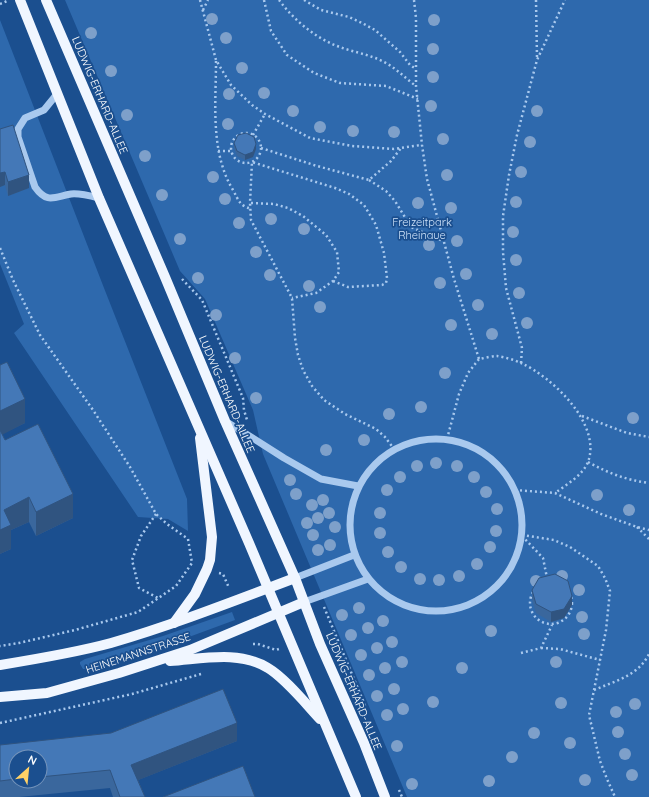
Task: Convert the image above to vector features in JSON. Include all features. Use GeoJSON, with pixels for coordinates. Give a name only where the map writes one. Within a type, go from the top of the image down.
{"type":"FeatureCollection","features":[{"type":"Feature","properties":{"kind":"main road"},"geometry":{"type":"LineString","coordinates":[[20,0],[99,198],[325,724],[348,774],[356,797]]}},
{"type":"Feature","properties":{"kind":"main road","name":"LUDWIG-ERHARD-ALLEE"},"geometry":{"type":"LineString","coordinates":[[46,0],[165,277],[225,422],[295,578],[320,644],[364,744],[385,797]]}},
{"type":"Feature","properties":{"kind":"main road"},"geometry":{"type":"LineString","coordinates":[[174,623],[195,594],[210,560],[212,537],[198,426]]}},
{"type":"Feature","properties":{"kind":"main road","name":"HEINEMANNSTRASSE"},"geometry":{"type":"LineString","coordinates":[[0,665],[84,650],[174,623],[295,578]]}},
{"type":"Feature","properties":{"kind":"main road","name":"HEINEMANNSTRASSE"},"geometry":{"type":"LineString","coordinates":[[0,697],[48,693],[156,662],[190,650],[304,602]]}},
{"type":"Feature","properties":{"kind":"main road"},"geometry":{"type":"LineString","coordinates":[[156,662],[238,657],[254,660],[269,668],[284,681],[325,724]]}},
{"type":"Feature","properties":{"kind":"lane"},"geometry":{"type":"LineString","coordinates":[[57,94],[44,110],[24,118],[18,129],[18,137],[35,187],[40,194],[47,198],[54,199],[72,194],[99,198]]}},
{"type":"Feature","properties":{"kind":"lane"},"geometry":{"type":"LineString","coordinates":[[225,422],[321,479],[358,486]]}},
{"type":"Feature","properties":{"kind":"lane"},"geometry":{"type":"LineString","coordinates":[[428,438],[446,439],[468,444],[488,456],[503,471],[515,490],[520,505],[522,536],[513,564],[490,594],[452,610],[428,611],[404,606],[384,595],[368,579],[354,555],[349,532],[350,508],[358,486],[373,464],[394,449],[411,442],[428,438]]}},
{"type":"Feature","properties":{"kind":"lane"},"geometry":{"type":"LineString","coordinates":[[295,578],[354,555]]}},
{"type":"Feature","properties":{"kind":"lane"},"geometry":{"type":"LineString","coordinates":[[304,602],[368,579]]}},
{"type":"Feature","properties":{"kind":"path"},"geometry":{"type":"LineString","coordinates":[[199,0],[216,60],[216,118],[218,151],[227,180],[242,206],[251,209]]}},
{"type":"Feature","properties":{"kind":"path"},"geometry":{"type":"LineString","coordinates":[[203,10],[208,0]]}},
{"type":"Feature","properties":{"kind":"path"},"geometry":{"type":"LineString","coordinates":[[264,0],[271,31],[287,55],[314,73],[340,83],[386,86],[418,99]]}},
{"type":"Feature","properties":{"kind":"path"},"geometry":{"type":"LineString","coordinates":[[279,0],[307,29],[337,46],[384,62],[416,86]]}},
{"type":"Feature","properties":{"kind":"path"},"geometry":{"type":"LineString","coordinates":[[304,0],[321,10],[349,17],[375,30],[400,52],[410,65],[416,69]]}},
{"type":"Feature","properties":{"kind":"path"},"geometry":{"type":"LineString","coordinates":[[414,0],[416,18],[416,86],[426,179],[443,241],[479,359]]}},
{"type":"Feature","properties":{"kind":"path"},"geometry":{"type":"LineString","coordinates":[[536,0],[537,60]]}},
{"type":"Feature","properties":{"kind":"path"},"geometry":{"type":"LineString","coordinates":[[521,362],[522,348],[506,288],[503,252],[503,216],[512,162],[537,60],[564,0]]}},
{"type":"Feature","properties":{"kind":"path"},"geometry":{"type":"LineString","coordinates":[[216,60],[232,85],[252,105],[265,114],[310,138],[352,146],[394,149],[422,145]]}},
{"type":"Feature","properties":{"kind":"path"},"geometry":{"type":"LineString","coordinates":[[253,135],[265,114]]}},
{"type":"Feature","properties":{"kind":"path"},"geometry":{"type":"LineString","coordinates":[[252,162],[258,158],[261,148],[260,141],[248,133],[238,135],[232,145],[232,151],[237,160],[242,162],[252,162],[335,188],[349,194],[364,205],[376,225],[384,253],[387,278],[386,283],[382,286],[348,287],[333,281]]}},
{"type":"Feature","properties":{"kind":"path"},"geometry":{"type":"LineString","coordinates":[[261,148],[317,166],[370,180],[386,191],[395,201],[411,227],[443,241]]}},
{"type":"Feature","properties":{"kind":"path"},"geometry":{"type":"LineString","coordinates":[[370,180],[391,162],[401,148]]}},
{"type":"Feature","properties":{"kind":"path"},"geometry":{"type":"LineString","coordinates":[[218,151],[232,151]]}},
{"type":"Feature","properties":{"kind":"path"},"geometry":{"type":"LineString","coordinates":[[252,162],[250,203],[252,220],[292,298],[298,355],[303,370],[312,386],[324,400],[345,414],[376,429],[388,440],[394,449]]}},
{"type":"Feature","properties":{"kind":"path"},"geometry":{"type":"LineString","coordinates":[[250,203],[274,204],[288,208],[303,216],[326,234],[337,252],[339,272],[333,281],[316,293],[292,298]]}},
{"type":"Feature","properties":{"kind":"path"},"geometry":{"type":"LineString","coordinates":[[0,248],[13,280],[40,335],[93,410],[130,467],[156,514],[188,539],[192,563],[176,586],[138,612],[75,630],[0,646]]}},
{"type":"Feature","properties":{"kind":"path"},"geometry":{"type":"LineString","coordinates":[[204,310],[243,398],[244,405]]}},
{"type":"Feature","properties":{"kind":"path"},"geometry":{"type":"LineString","coordinates":[[446,439],[459,394],[468,373],[479,359],[497,356],[521,362],[544,378],[570,401],[581,416],[589,436],[590,449],[588,462],[582,470],[555,493]]}},
{"type":"Feature","properties":{"kind":"path"},"geometry":{"type":"LineString","coordinates":[[581,416],[627,433],[649,437]]}},
{"type":"Feature","properties":{"kind":"path"},"geometry":{"type":"LineString","coordinates":[[588,462],[630,481],[649,484]]}},
{"type":"Feature","properties":{"kind":"path"},"geometry":{"type":"LineString","coordinates":[[515,490],[555,493],[601,514],[649,530]]}},
{"type":"Feature","properties":{"kind":"path"},"geometry":{"type":"LineString","coordinates":[[156,514],[141,536],[132,560],[139,588],[158,598]]}},
{"type":"Feature","properties":{"kind":"path"},"geometry":{"type":"LineString","coordinates":[[637,527],[649,539]]}},
{"type":"Feature","properties":{"kind":"path"},"geometry":{"type":"LineString","coordinates":[[522,536],[543,558],[547,582]]}},
{"type":"Feature","properties":{"kind":"path"},"geometry":{"type":"LineString","coordinates":[[522,536],[554,540],[570,547],[598,566],[610,591],[606,630],[589,715],[600,761],[615,797]]}},
{"type":"Feature","properties":{"kind":"path"},"geometry":{"type":"LineString","coordinates":[[221,573],[232,594]]}},
{"type":"Feature","properties":{"kind":"path"},"geometry":{"type":"LineString","coordinates":[[547,582],[561,584],[567,588],[573,601],[570,614],[565,620],[552,624],[541,622],[536,618],[530,608],[533,592],[537,587],[547,582]]}},
{"type":"Feature","properties":{"kind":"path"},"geometry":{"type":"LineString","coordinates":[[324,606],[332,625]]}},
{"type":"Feature","properties":{"kind":"path"},"geometry":{"type":"LineString","coordinates":[[541,648],[552,624]]}},
{"type":"Feature","properties":{"kind":"path"},"geometry":{"type":"LineString","coordinates":[[253,644],[258,644],[276,650],[281,648]]}},
{"type":"Feature","properties":{"kind":"path"},"geometry":{"type":"LineString","coordinates":[[522,653],[541,648],[560,648],[600,660]]}},
{"type":"Feature","properties":{"kind":"path"},"geometry":{"type":"LineString","coordinates":[[593,690],[627,677],[644,663],[649,654]]}},
{"type":"Feature","properties":{"kind":"path"},"geometry":{"type":"LineString","coordinates":[[0,723],[132,694],[206,672]]}},
{"type":"Feature","properties":{"kind":"green space","name":"Freizeitpark Rheinaue"},"geometry":{"type":"Polygon","coordinates":[[[65,0],[649,0],[649,797],[407,797],[263,454],[253,410],[205,299],[180,271],[65,0]]]}},
{"type":"Feature","properties":{"kind":"green space"},"geometry":{"type":"Polygon","coordinates":[[[0,20],[187,499],[188,531],[168,519],[138,517],[14,333],[24,324],[0,264],[0,20]]]}},
{"type":"Feature","properties":{"kind":"green space"},"geometry":{"type":"Polygon","coordinates":[[[232,612],[235,620],[151,651],[86,669],[83,669],[80,664],[80,662],[85,659],[163,636],[232,612]]]}},
{"type":"Feature","properties":{"kind":"building"},"geometry":{"type":"Polygon","coordinates":[[[13,125],[29,175],[8,182],[5,172],[0,173],[0,129],[13,125]]]}},
{"type":"Feature","properties":{"kind":"building"},"geometry":{"type":"Polygon","coordinates":[[[246,133],[254,137],[256,144],[253,152],[245,155],[237,151],[234,143],[238,135],[246,133]]]}},
{"type":"Feature","properties":{"kind":"building"},"geometry":{"type":"Polygon","coordinates":[[[7,362],[25,399],[0,411],[0,365],[7,362]]]}},
{"type":"Feature","properties":{"kind":"building"},"geometry":{"type":"Polygon","coordinates":[[[38,424],[73,494],[36,512],[29,497],[4,510],[11,525],[0,530],[0,430],[5,440],[38,424]]]}},
{"type":"Feature","properties":{"kind":"building"},"geometry":{"type":"Polygon","coordinates":[[[555,574],[568,581],[572,596],[564,609],[551,612],[536,604],[532,590],[539,578],[555,574]]]}},
{"type":"Feature","properties":{"kind":"building"},"geometry":{"type":"Polygon","coordinates":[[[223,689],[237,723],[131,765],[145,797],[120,797],[110,770],[48,776],[48,749],[8,749],[8,780],[0,781],[0,745],[111,733],[223,689]]]}},
{"type":"Feature","properties":{"kind":"building"},"geometry":{"type":"Polygon","coordinates":[[[243,766],[255,797],[163,797],[243,766]]]}}]}
